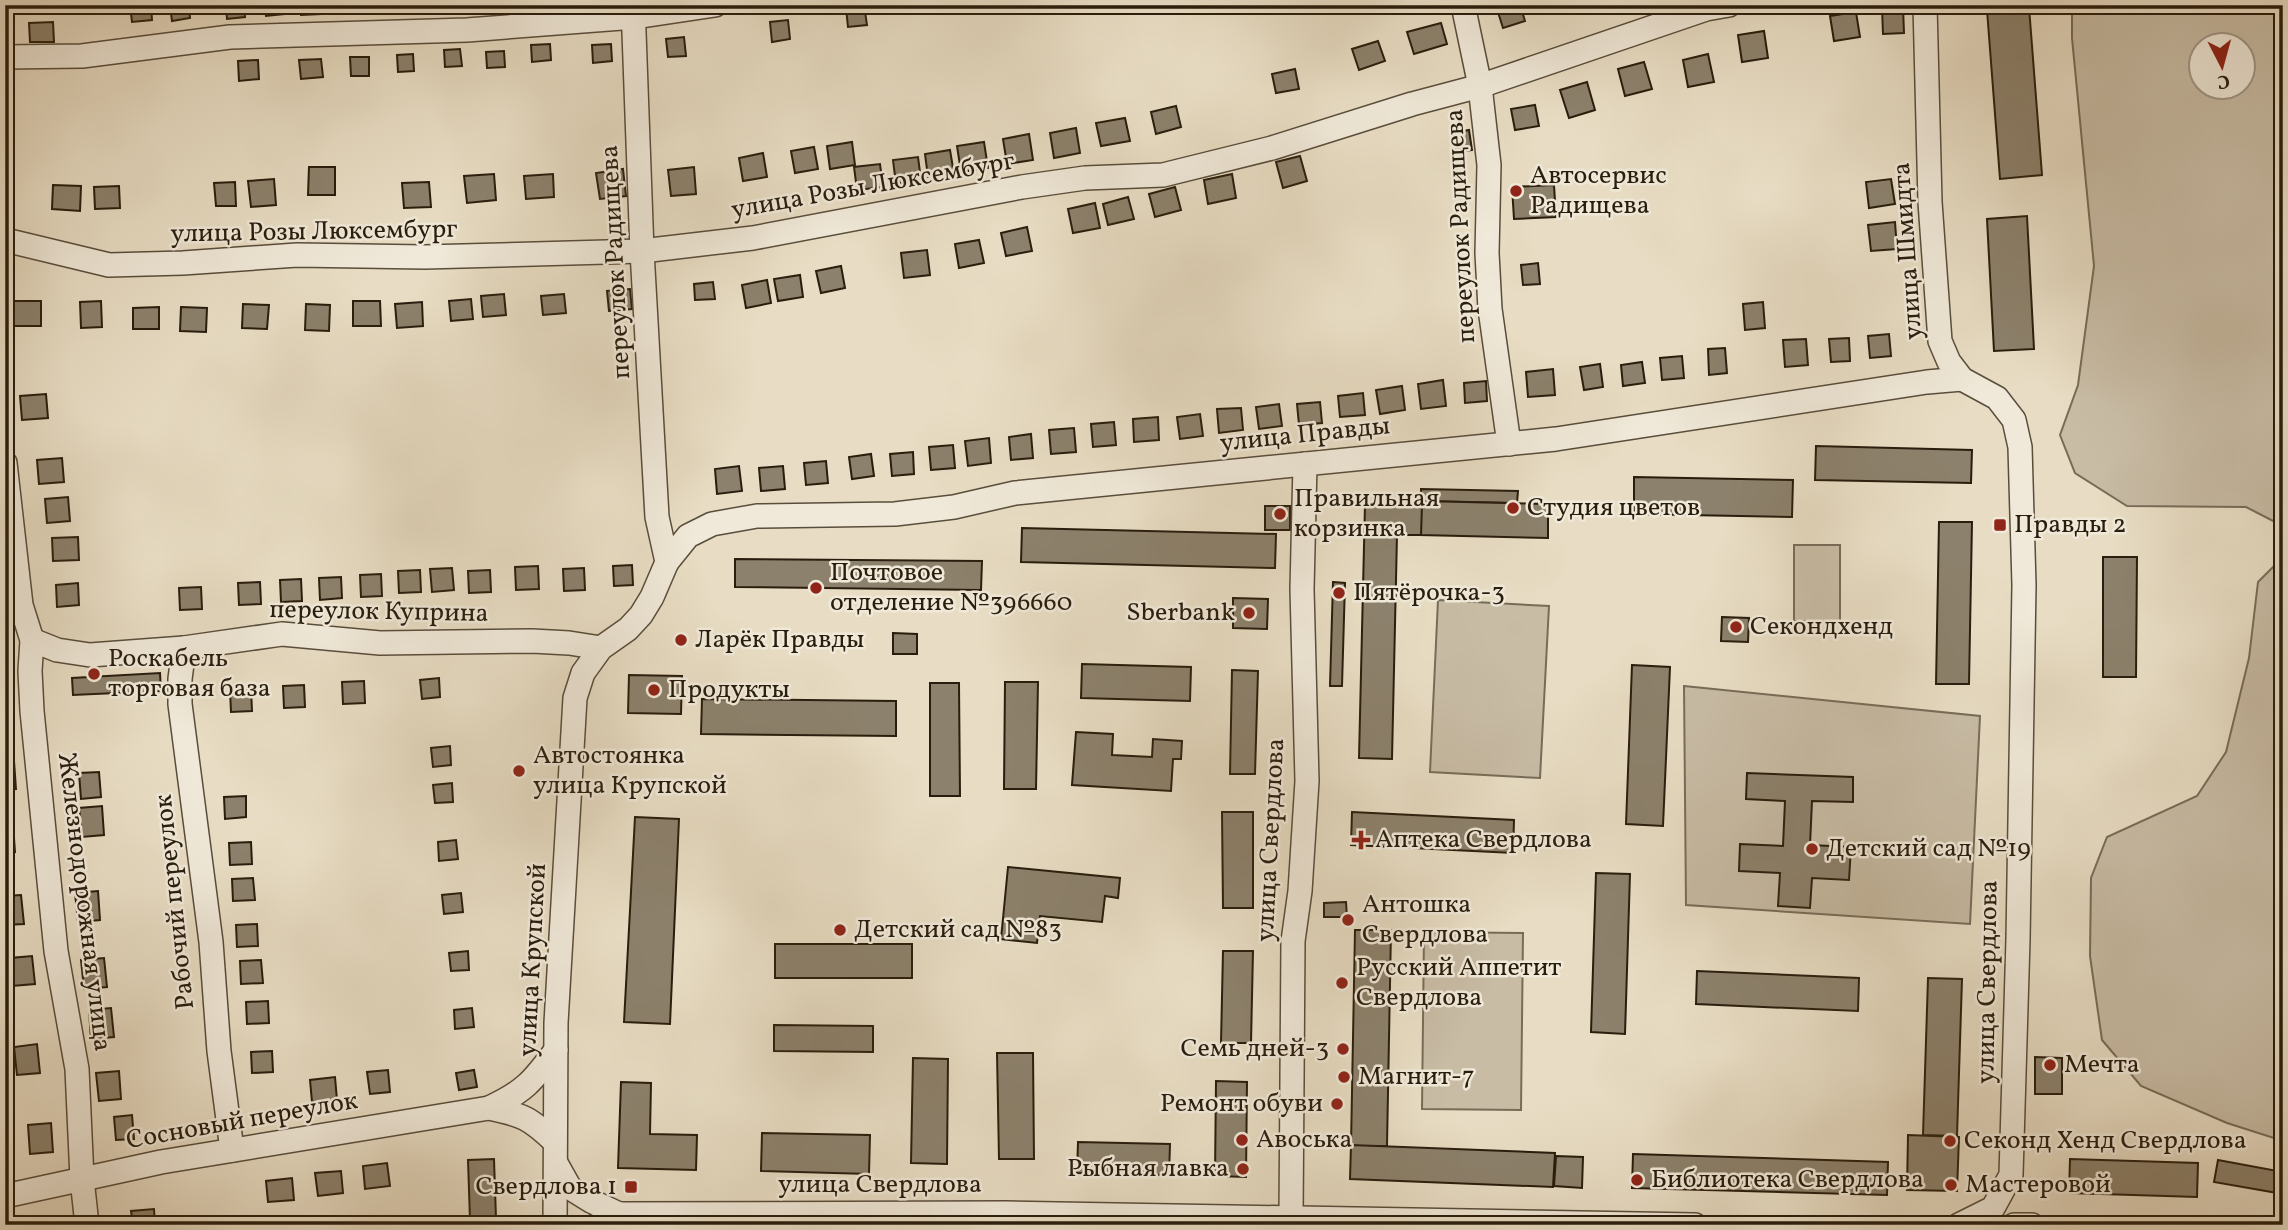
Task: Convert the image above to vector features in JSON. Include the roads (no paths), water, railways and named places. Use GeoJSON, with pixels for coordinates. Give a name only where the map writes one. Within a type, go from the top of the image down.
{"type":"FeatureCollection","features":[{"type":"Feature","properties":{"kind":"street"},"geometry":{"type":"LineString","coordinates":[[5,57],[82,56],[230,37],[467,30],[634,11],[715,5]]}},
{"type":"Feature","properties":{"kind":"street","name":"переулок Радищева"},"geometry":{"type":"LineString","coordinates":[[1464,5],[1480,86],[1489,165],[1487,253],[1490,309],[1509,444]]}},
{"type":"Feature","properties":{"kind":"street","name":"улица Розы Люксембург"},"geometry":{"type":"LineString","coordinates":[[5,240],[109,265],[297,255],[425,257],[642,251],[753,238],[1072,179],[1163,175],[1272,148],[1412,104],[1480,86],[1706,9],[1729,5]]}},
{"type":"Feature","properties":{"kind":"street","name":"улица Шмидта"},"geometry":{"type":"LineString","coordinates":[[1925,5],[1930,202],[1940,341],[1949,362],[1962,379],[1997,398],[2014,420],[2021,447],[2024,585]]}},
{"type":"Feature","properties":{"kind":"street","name":"переулок Радищева"},"geometry":{"type":"LineString","coordinates":[[634,11],[642,251],[657,517],[667,562]]}},
{"type":"Feature","properties":{"kind":"street"},"geometry":{"type":"LineString","coordinates":[[1927,382],[1936,368],[1940,341]]}},
{"type":"Feature","properties":{"kind":"street","name":"улица Правды"},"geometry":{"type":"LineString","coordinates":[[601,648],[628,629],[641,615],[667,562],[688,537],[712,524],[757,516],[895,514],[954,507],[1015,493],[1556,439],[1927,382],[1962,379]]}},
{"type":"Feature","properties":{"kind":"street","name":"Железнодорожная улица"},"geometry":{"type":"LineString","coordinates":[[5,463],[13,605],[32,640],[32,712],[56,951],[76,1069],[87,1225]]}},
{"type":"Feature","properties":{"kind":"street","name":"улица Свердлова"},"geometry":{"type":"LineString","coordinates":[[1291,1218],[1293,942],[1300,891],[1307,781],[1302,589],[1305,464]]}},
{"type":"Feature","properties":{"kind":"street","name":"улица Свердлова"},"geometry":{"type":"LineString","coordinates":[[1959,1225],[1993,1208],[2011,1175],[2024,585]]}},
{"type":"Feature","properties":{"kind":"street","name":"переулок Куприна"},"geometry":{"type":"LineString","coordinates":[[32,640],[57,650],[90,655],[184,648],[282,634],[380,642],[532,641],[601,648]]}},
{"type":"Feature","properties":{"kind":"street","name":"Рабочий переулок"},"geometry":{"type":"LineString","coordinates":[[184,648],[180,704],[211,942],[219,1051],[232,1150]]}},
{"type":"Feature","properties":{"kind":"street","name":"улица Крупской"},"geometry":{"type":"LineString","coordinates":[[555,1225],[556,1023],[575,698],[583,673],[601,648]]}},
{"type":"Feature","properties":{"kind":"street","name":"Сосновый переулок"},"geometry":{"type":"LineString","coordinates":[[5,1196],[161,1162],[489,1108],[513,1097],[532,1083],[556,1050]]}},
{"type":"Feature","properties":{"kind":"street","name":"Сосновый переулок"},"geometry":{"type":"LineString","coordinates":[[489,1108],[522,1115],[537,1124],[555,1152],[570,1188],[620,1214]]}},
{"type":"Feature","properties":{"kind":"street","name":"улица Свердлова"},"geometry":{"type":"LineString","coordinates":[[597,1225],[620,1214],[1006,1213],[1695,1225]]}},
{"type":"Feature","properties":{"kind":"street"},"geometry":{"type":"LineString","coordinates":[[2014,1225],[2032,1225]]}},
{"type":"Feature","properties":{"kind":"place","name":"Автосервис Радищева"},"geometry":{"type":"Point","coordinates":[1516,191]}},
{"type":"Feature","properties":{"kind":"place","name":"Студия цветов"},"geometry":{"type":"Point","coordinates":[1513,508]}},
{"type":"Feature","properties":{"kind":"place","name":"Правильная корзинка"},"geometry":{"type":"Point","coordinates":[1280,514]}},
{"type":"Feature","properties":{"kind":"place","name":"Правды 2"},"geometry":{"type":"Point","coordinates":[2000,525]}},
{"type":"Feature","properties":{"kind":"place","name":"Почтовое отделение №396660"},"geometry":{"type":"Point","coordinates":[816,588]}},
{"type":"Feature","properties":{"kind":"place","name":"Пятёрочка-3"},"geometry":{"type":"Point","coordinates":[1339,593]}},
{"type":"Feature","properties":{"kind":"place","name":"Sberbank"},"geometry":{"type":"Point","coordinates":[1249,613]}},
{"type":"Feature","properties":{"kind":"place","name":"Секондхенд"},"geometry":{"type":"Point","coordinates":[1736,627]}},
{"type":"Feature","properties":{"kind":"place","name":"Ларёк Правды"},"geometry":{"type":"Point","coordinates":[681,640]}},
{"type":"Feature","properties":{"kind":"place","name":"Роскабель торговая база"},"geometry":{"type":"Point","coordinates":[94,674]}},
{"type":"Feature","properties":{"kind":"place","name":"Продукты"},"geometry":{"type":"Point","coordinates":[654,690]}},
{"type":"Feature","properties":{"kind":"place","name":"Автостоянка улица Крупской"},"geometry":{"type":"Point","coordinates":[519,771]}},
{"type":"Feature","properties":{"kind":"place","name":"Аптека Свердлова"},"geometry":{"type":"Point","coordinates":[1361,840]}},
{"type":"Feature","properties":{"kind":"place","name":"Детский сад №19"},"geometry":{"type":"Point","coordinates":[1812,849]}},
{"type":"Feature","properties":{"kind":"place","name":"Антошка Свердлова"},"geometry":{"type":"Point","coordinates":[1348,920]}},
{"type":"Feature","properties":{"kind":"place","name":"Детский сад №83"},"geometry":{"type":"Point","coordinates":[840,930]}},
{"type":"Feature","properties":{"kind":"place","name":"Русский Аппетит Свердлова"},"geometry":{"type":"Point","coordinates":[1342,983]}},
{"type":"Feature","properties":{"kind":"place","name":"Семь дней-3"},"geometry":{"type":"Point","coordinates":[1343,1049]}},
{"type":"Feature","properties":{"kind":"place","name":"Мечта"},"geometry":{"type":"Point","coordinates":[2050,1065]}},
{"type":"Feature","properties":{"kind":"place","name":"Магнит-7"},"geometry":{"type":"Point","coordinates":[1344,1077]}},
{"type":"Feature","properties":{"kind":"place","name":"Ремонт обуви"},"geometry":{"type":"Point","coordinates":[1337,1104]}},
{"type":"Feature","properties":{"kind":"place","name":"Авоська"},"geometry":{"type":"Point","coordinates":[1242,1140]}},
{"type":"Feature","properties":{"kind":"place","name":"Секонд Хенд Свердлова"},"geometry":{"type":"Point","coordinates":[1950,1141]}},
{"type":"Feature","properties":{"kind":"place","name":"Рыбная лавка"},"geometry":{"type":"Point","coordinates":[1243,1169]}},
{"type":"Feature","properties":{"kind":"place","name":"Библиотека Свердлова"},"geometry":{"type":"Point","coordinates":[1637,1180]}},
{"type":"Feature","properties":{"kind":"place","name":"Мастеровой"},"geometry":{"type":"Point","coordinates":[1951,1185]}},
{"type":"Feature","properties":{"kind":"place","name":"Свердлова 1"},"geometry":{"type":"Point","coordinates":[631,1187]}}]}
